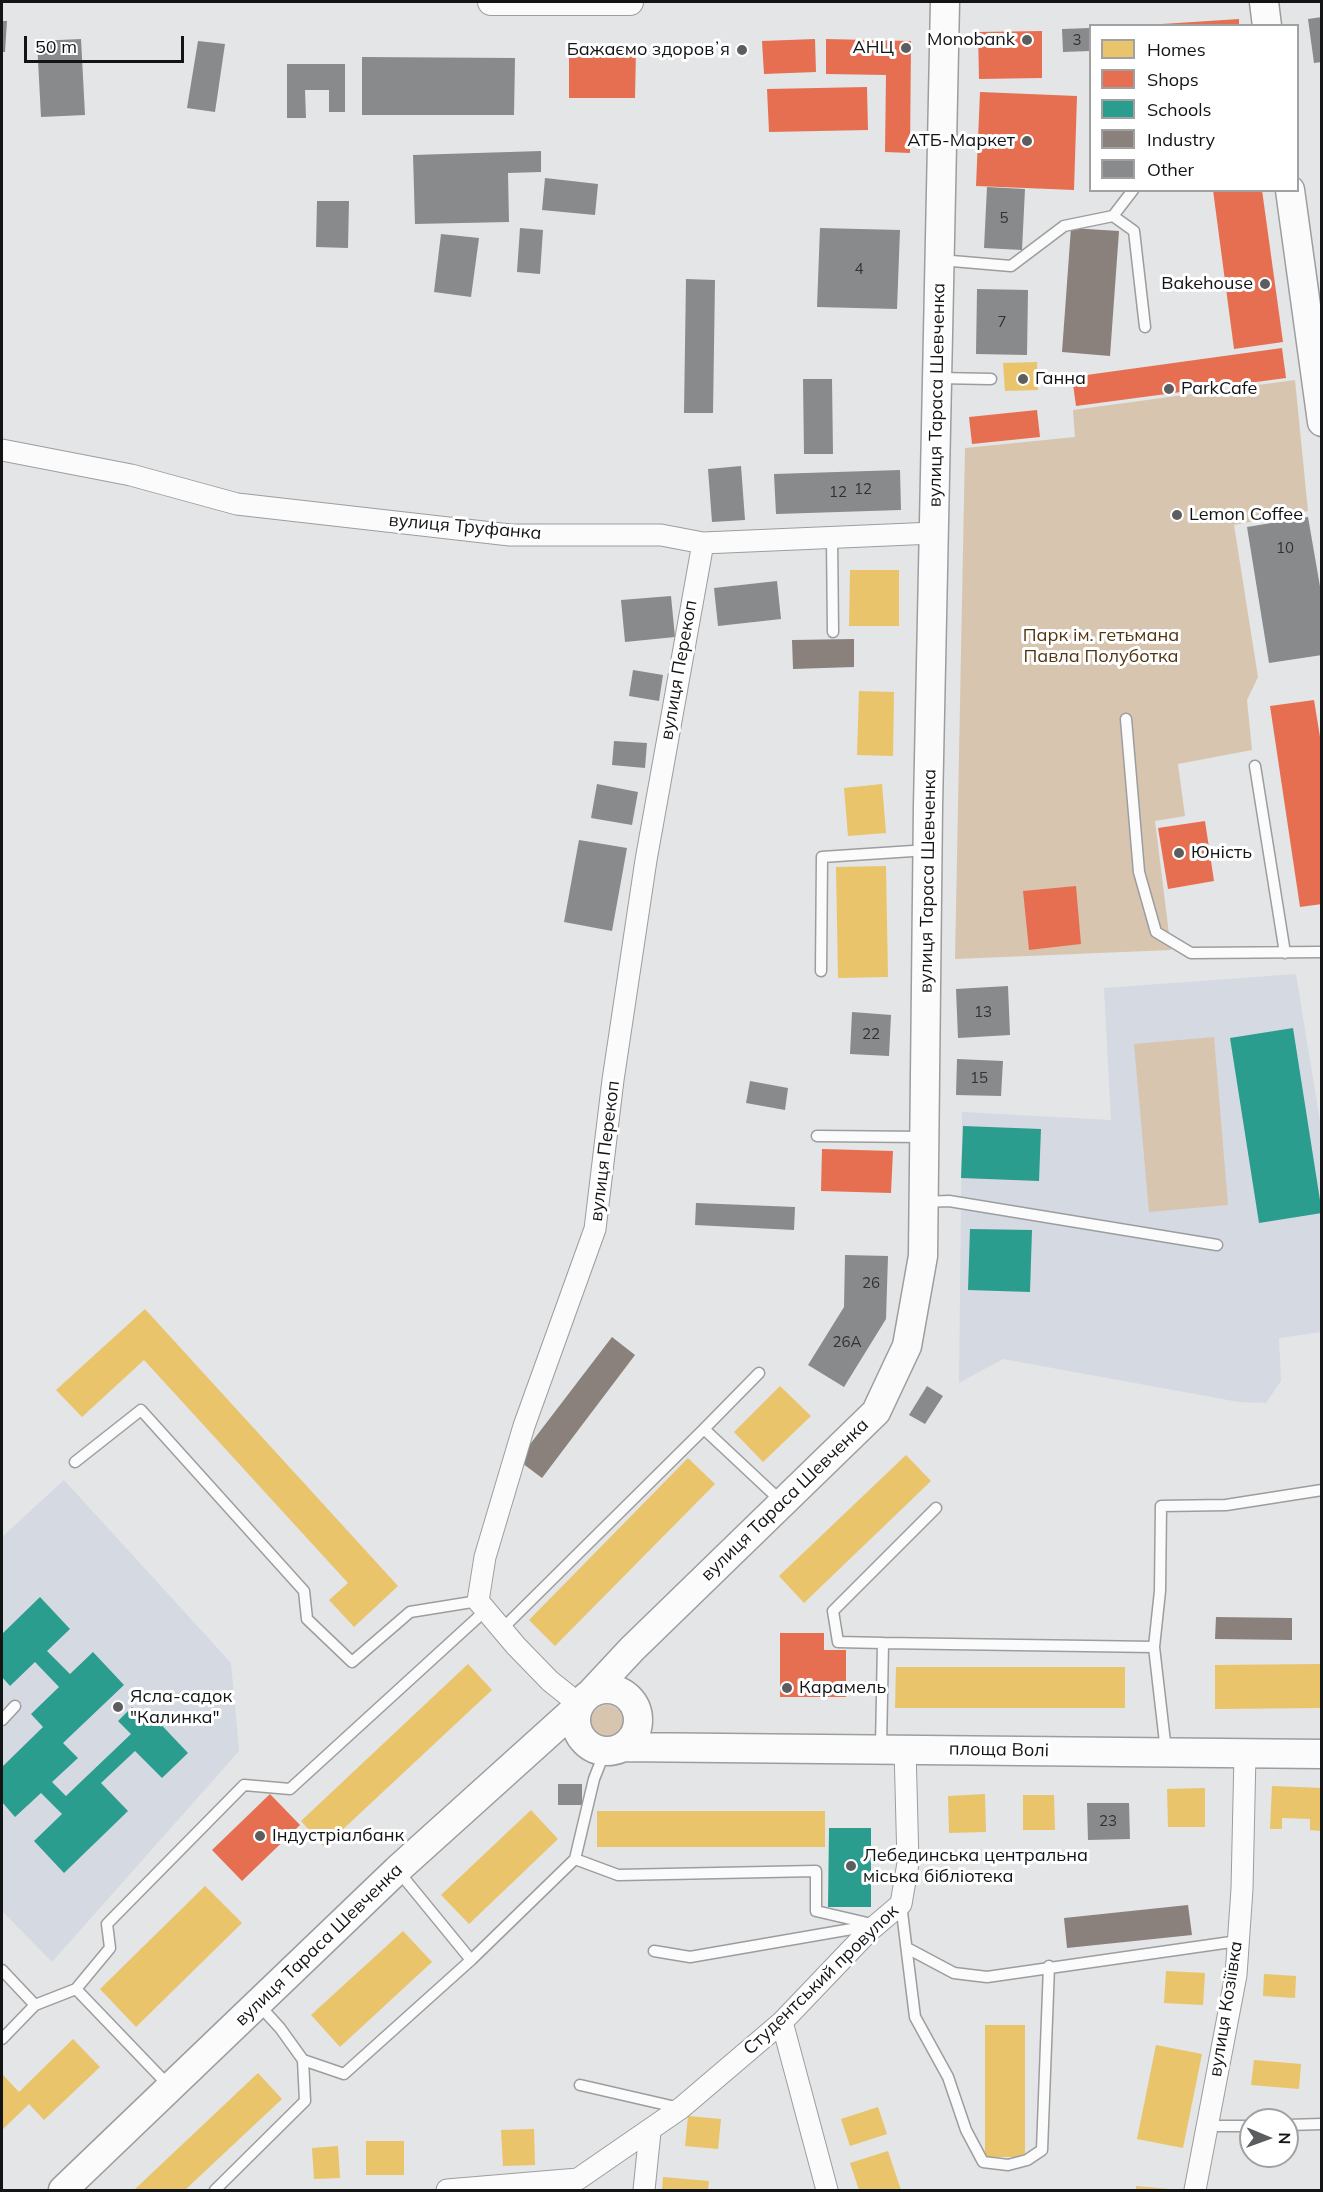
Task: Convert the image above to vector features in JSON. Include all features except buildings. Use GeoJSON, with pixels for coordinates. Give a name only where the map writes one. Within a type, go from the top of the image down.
{"type":"FeatureCollection","features":[{"type":"Feature","properties":{"kind":"main road","name":"вулиця Тараса Шевченка"},"geometry":{"type":"LineString","coordinates":[[63,2190],[397,1870],[585,1699],[632,1649],[876,1412],[908,1346],[923,1256],[928,850],[945,2]]}},
{"type":"Feature","properties":{"kind":"main road"},"geometry":{"type":"LineString","coordinates":[[1264,2],[1267,24]]}},
{"type":"Feature","properties":{"kind":"main road"},"geometry":{"type":"LineString","coordinates":[[1290,192],[1322,422]]}},
{"type":"Feature","properties":{"kind":"main road"},"geometry":{"type":"LineString","coordinates":[[632,1649],[634,1709],[634,1734],[607,1748],[580,1736],[577,1727],[585,1699],[599,1690],[616,1690],[634,1709],[677,1746]]}},
{"type":"Feature","properties":{"kind":"main road","name":"площа Волі"},"geometry":{"type":"LineString","coordinates":[[531,1749],[677,1746],[720,1749],[893,1748],[1245,1755],[1322,1754]]}},
{"type":"Feature","properties":{"kind":"street"},"geometry":{"type":"LineString","coordinates":[[491,2],[630,2]]}},
{"type":"Feature","properties":{"kind":"street","name":"вулиця Труфанка"},"geometry":{"type":"LineString","coordinates":[[2,450],[131,475],[237,504],[510,535],[661,535],[703,543],[934,533]]}},
{"type":"Feature","properties":{"kind":"street","name":"вулиця Перекоп"},"geometry":{"type":"LineString","coordinates":[[482,1605],[485,1557],[524,1426],[595,1229],[613,1080],[646,860],[703,543]]}},
{"type":"Feature","properties":{"kind":"street"},"geometry":{"type":"LineString","coordinates":[[482,1605],[550,1681],[585,1699]]}},
{"type":"Feature","properties":{"kind":"street","name":"Студентський провулок"},"geometry":{"type":"LineString","coordinates":[[447,2190],[578,2179],[650,2132],[782,2022],[876,1925],[901,1904],[908,1863],[893,1748]]}},
{"type":"Feature","properties":{"kind":"street","name":"вулиця Козіївка"},"geometry":{"type":"LineString","coordinates":[[1195,2190],[1236,1974],[1245,1755]]}},
{"type":"Feature","properties":{"kind":"street"},"geometry":{"type":"LineString","coordinates":[[782,2022],[827,2190]]}},
{"type":"Feature","properties":{"kind":"street"},"geometry":{"type":"LineString","coordinates":[[644,2190],[650,2132]]}},
{"type":"Feature","properties":{"kind":"lane"},"geometry":{"type":"LineString","coordinates":[[939,260],[1011,266],[1064,226],[1113,216],[1131,192]]}},
{"type":"Feature","properties":{"kind":"lane"},"geometry":{"type":"LineString","coordinates":[[1113,216],[1134,231],[1145,327]]}},
{"type":"Feature","properties":{"kind":"lane"},"geometry":{"type":"LineString","coordinates":[[937,378],[991,379]]}},
{"type":"Feature","properties":{"kind":"lane"},"geometry":{"type":"LineString","coordinates":[[832,538],[833,632]]}},
{"type":"Feature","properties":{"kind":"lane"},"geometry":{"type":"LineString","coordinates":[[1126,719],[1139,872],[1156,932],[1191,953],[1322,952]]}},
{"type":"Feature","properties":{"kind":"lane"},"geometry":{"type":"LineString","coordinates":[[1254,766],[1285,953]]}},
{"type":"Feature","properties":{"kind":"lane"},"geometry":{"type":"LineString","coordinates":[[821,971],[822,858],[901,850],[928,850]]}},
{"type":"Feature","properties":{"kind":"lane"},"geometry":{"type":"LineString","coordinates":[[817,1137],[924,1137]]}},
{"type":"Feature","properties":{"kind":"lane"},"geometry":{"type":"LineString","coordinates":[[923,1202],[950,1201],[1217,1245]]}},
{"type":"Feature","properties":{"kind":"lane"},"geometry":{"type":"LineString","coordinates":[[502,1629],[759,1373]]}},
{"type":"Feature","properties":{"kind":"lane"},"geometry":{"type":"LineString","coordinates":[[75,1462],[141,1410],[304,1592],[307,1619],[352,1662],[410,1612],[482,1605]]}},
{"type":"Feature","properties":{"kind":"lane"},"geometry":{"type":"LineString","coordinates":[[704,1429],[783,1502]]}},
{"type":"Feature","properties":{"kind":"lane"},"geometry":{"type":"LineString","coordinates":[[1166,1753],[1154,1647],[1160,1591],[1161,1506],[1226,1505],[1322,1490]]}},
{"type":"Feature","properties":{"kind":"lane"},"geometry":{"type":"LineString","coordinates":[[936,1508],[833,1611],[838,1642],[1154,1647]]}},
{"type":"Feature","properties":{"kind":"lane"},"geometry":{"type":"LineString","coordinates":[[2,2039],[35,2005],[76,1989],[110,1948],[107,1924],[244,1785],[290,1789],[482,1605]]}},
{"type":"Feature","properties":{"kind":"lane"},"geometry":{"type":"LineString","coordinates":[[883,1644],[893,1748]]}},
{"type":"Feature","properties":{"kind":"lane"},"geometry":{"type":"LineString","coordinates":[[2,1720],[15,1706]]}},
{"type":"Feature","properties":{"kind":"lane"},"geometry":{"type":"LineString","coordinates":[[303,2060],[344,2074],[471,1960],[575,1859],[594,1779],[607,1748]]}},
{"type":"Feature","properties":{"kind":"lane"},"geometry":{"type":"LineString","coordinates":[[575,1859],[618,1875],[816,1871],[816,1911],[876,1925]]}},
{"type":"Feature","properties":{"kind":"lane"},"geometry":{"type":"LineString","coordinates":[[397,1870],[471,1960]]}},
{"type":"Feature","properties":{"kind":"lane"},"geometry":{"type":"LineString","coordinates":[[901,1904],[915,2017],[948,2077],[966,2130],[982,2162],[1008,2165],[1027,2160],[1042,2150],[1048,1966]]}},
{"type":"Feature","properties":{"kind":"lane"},"geometry":{"type":"LineString","coordinates":[[654,1951],[690,1957],[876,1925]]}},
{"type":"Feature","properties":{"kind":"lane"},"geometry":{"type":"LineString","coordinates":[[907,1948],[954,1973],[987,1977],[1048,1966],[1238,1941]]}},
{"type":"Feature","properties":{"kind":"lane"},"geometry":{"type":"LineString","coordinates":[[2,1970],[35,2005]]}},
{"type":"Feature","properties":{"kind":"lane"},"geometry":{"type":"LineString","coordinates":[[76,1989],[170,2088]]}},
{"type":"Feature","properties":{"kind":"lane"},"geometry":{"type":"LineString","coordinates":[[215,2190],[305,2101],[303,2060],[258,2003]]}},
{"type":"Feature","properties":{"kind":"lane"},"geometry":{"type":"LineString","coordinates":[[580,2085],[681,2108]]}},
{"type":"Feature","properties":{"kind":"lane"},"geometry":{"type":"LineString","coordinates":[[1299,2125],[1322,2124]]}},
{"type":"Feature","properties":{"kind":"lane"},"geometry":{"type":"LineString","coordinates":[[1206,2126],[1239,2126]]}},
{"type":"Feature","properties":{"kind":"shaded area"},"geometry":{"type":"Polygon","coordinates":[[[1296,974],[1321,1128],[1321,1332],[1279,1338],[1281,1381],[1266,1403],[1239,1402],[1003,1359],[959,1383],[962,1112],[1111,1120],[1104,988],[1296,974]]]}},
{"type":"Feature","properties":{"kind":"shaded area","name":"Ясла-садок \"Калинка\""},"geometry":{"type":"Polygon","coordinates":[[[64,1480],[231,1663],[239,1751],[52,1962],[2,1911],[2,1537],[64,1480]]]}},
{"type":"Feature","properties":{"kind":"green space","name":"Парк ім. гетьмана Павла Полуботка"},"geometry":{"type":"Polygon","coordinates":[[[1295,380],[1308,511],[1234,525],[1258,677],[1247,700],[1252,750],[1178,764],[1185,816],[1155,821],[1171,950],[955,959],[965,448],[1075,437],[1073,410],[1295,380]]]}},
{"type":"Feature","properties":{"kind":"green space"},"geometry":{"type":"Polygon","coordinates":[[[1214,1037],[1228,1205],[1149,1212],[1134,1044],[1214,1037]]]}},
{"type":"Feature","properties":{"kind":"green space"},"geometry":{"type":"Polygon","coordinates":[[[607,1705],[618,1710],[623,1721],[618,1732],[607,1737],[596,1732],[591,1721],[596,1710],[607,1705]]]}},
{"type":"Feature","properties":{"kind":"place","name":"Monobank"},"geometry":{"type":"Point","coordinates":[1027,40]}},
{"type":"Feature","properties":{"kind":"place","name":"АНЦ"},"geometry":{"type":"Point","coordinates":[906,48]}},
{"type":"Feature","properties":{"kind":"place","name":"Бажаємо здоровʼя"},"geometry":{"type":"Point","coordinates":[742,50]}},
{"type":"Feature","properties":{"kind":"place","name":"АТБ-Маркет"},"geometry":{"type":"Point","coordinates":[1027,141]}},
{"type":"Feature","properties":{"kind":"place","name":"Bakehouse"},"geometry":{"type":"Point","coordinates":[1265,284]}},
{"type":"Feature","properties":{"kind":"place","name":"Ганна"},"geometry":{"type":"Point","coordinates":[1023,379]}},
{"type":"Feature","properties":{"kind":"place","name":"ParkCafe"},"geometry":{"type":"Point","coordinates":[1169,389]}},
{"type":"Feature","properties":{"kind":"place","name":"Lemon Coffee"},"geometry":{"type":"Point","coordinates":[1177,515]}},
{"type":"Feature","properties":{"kind":"place","name":"Юність"},"geometry":{"type":"Point","coordinates":[1179,853]}},
{"type":"Feature","properties":{"kind":"place","name":"Карамель"},"geometry":{"type":"Point","coordinates":[787,1688]}},
{"type":"Feature","properties":{"kind":"place","name":"Ясла-садок \"Калинка\""},"geometry":{"type":"Point","coordinates":[118,1707]}},
{"type":"Feature","properties":{"kind":"place","name":"Індустріалбанк"},"geometry":{"type":"Point","coordinates":[260,1836]}},
{"type":"Feature","properties":{"kind":"place","name":"Лебединська центральна міська бібліотека"},"geometry":{"type":"Point","coordinates":[851,1866]}}]}
